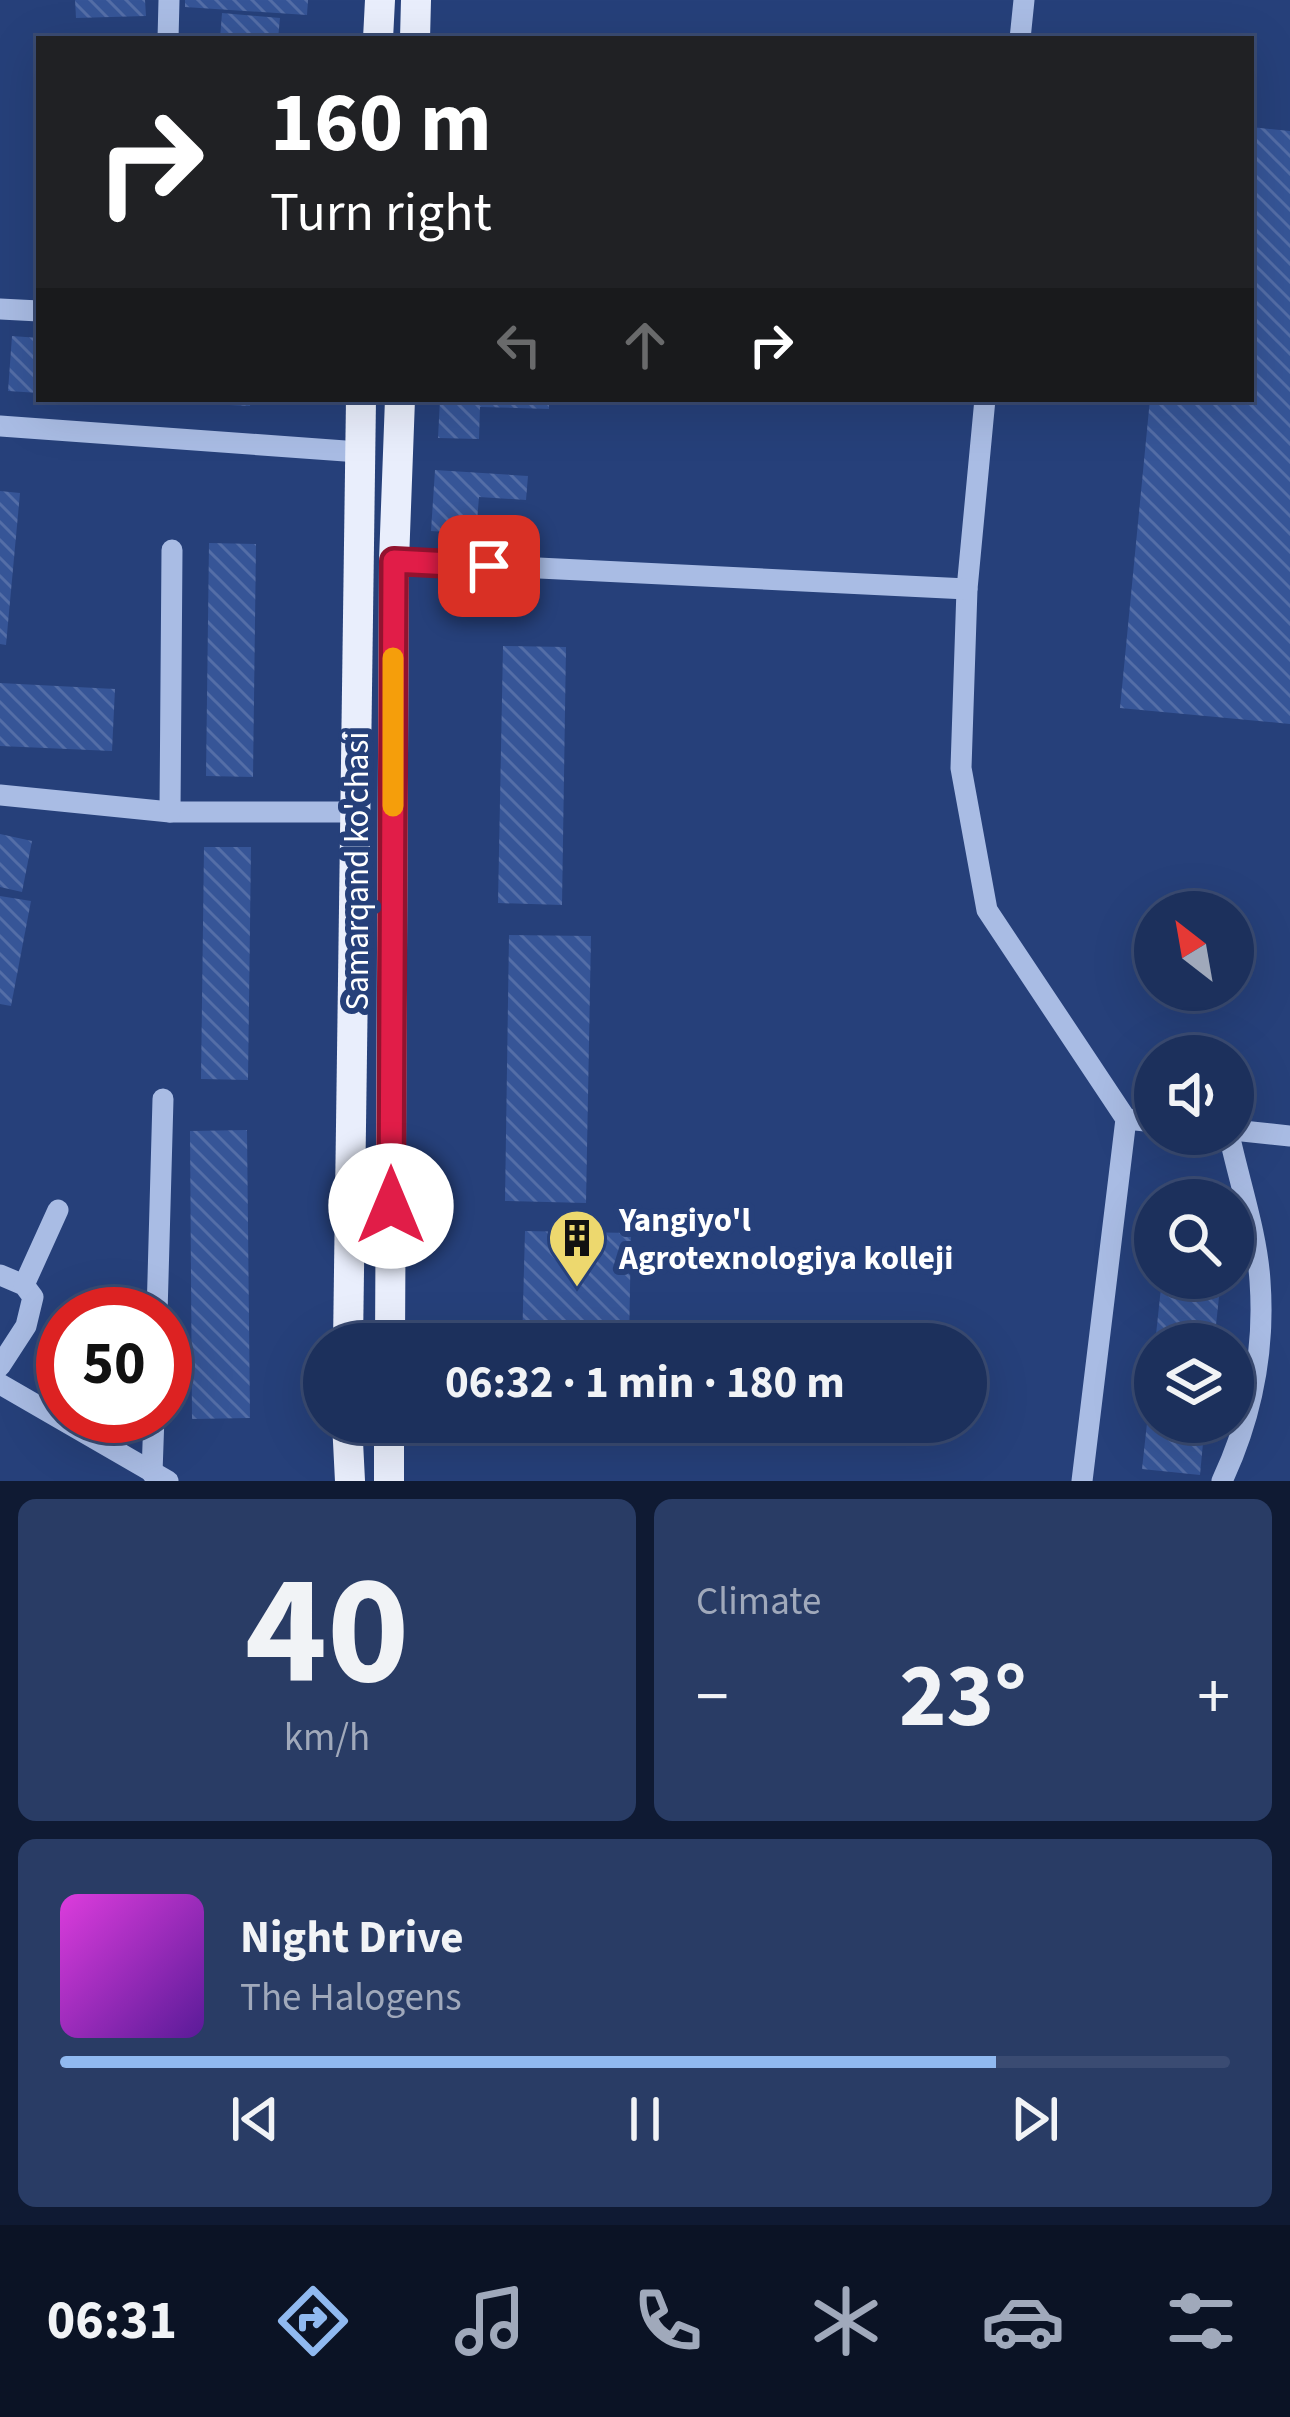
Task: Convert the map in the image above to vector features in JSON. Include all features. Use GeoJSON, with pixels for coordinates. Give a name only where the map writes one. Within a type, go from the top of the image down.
{"type":"FeatureCollection","features":[{"type":"Feature","properties":{"kind":"main road"},"geometry":{"type":"LineString","coordinates":[[378,36],[380,0]]}},
{"type":"Feature","properties":{"kind":"main road"},"geometry":{"type":"LineString","coordinates":[[415,36],[416,0]]}},
{"type":"Feature","properties":{"kind":"main road","name":"Samarqand ko'chasi"},"geometry":{"type":"LineString","coordinates":[[348,1323],[361,402]]}},
{"type":"Feature","properties":{"kind":"main road","name":"Samarqand ko'chasi"},"geometry":{"type":"LineString","coordinates":[[390,1323],[394,561],[400,402]]}},
{"type":"Feature","properties":{"kind":"main road"},"geometry":{"type":"LineString","coordinates":[[357,561],[394,561]]}},
{"type":"Feature","properties":{"kind":"main road"},"geometry":{"type":"LineString","coordinates":[[348,1443],[350,1481]]}},
{"type":"Feature","properties":{"kind":"main road"},"geometry":{"type":"LineString","coordinates":[[389,1443],[389,1481]]}},
{"type":"Feature","properties":{"kind":"street"},"geometry":{"type":"LineString","coordinates":[[168,36],[169,0]]}},
{"type":"Feature","properties":{"kind":"street"},"geometry":{"type":"LineString","coordinates":[[1020,36],[1024,0]]}},
{"type":"Feature","properties":{"kind":"street"},"geometry":{"type":"LineString","coordinates":[[0,309],[36,311]]}},
{"type":"Feature","properties":{"kind":"street"},"geometry":{"type":"LineString","coordinates":[[986,402],[967,590],[961,768],[987,910],[1126,1119],[1082,1481]]}},
{"type":"Feature","properties":{"kind":"street"},"geometry":{"type":"LineString","coordinates":[[0,426],[359,452]]}},
{"type":"Feature","properties":{"kind":"street"},"geometry":{"type":"LineString","coordinates":[[170,812],[172,550]]}},
{"type":"Feature","properties":{"kind":"street"},"geometry":{"type":"LineString","coordinates":[[394,561],[967,590]]}},
{"type":"Feature","properties":{"kind":"street"},"geometry":{"type":"LineString","coordinates":[[0,795],[170,812],[355,812]]}},
{"type":"Feature","properties":{"kind":"street"},"geometry":{"type":"LineString","coordinates":[[158,1287],[163,1099]]}},
{"type":"Feature","properties":{"kind":"street"},"geometry":{"type":"LineString","coordinates":[[1126,1119],[1134,1120]]}},
{"type":"Feature","properties":{"kind":"street"},"geometry":{"type":"LineString","coordinates":[[1254,1134],[1290,1136]]}},
{"type":"Feature","properties":{"kind":"street"},"geometry":{"type":"LineString","coordinates":[[1222,1481],[1244,1434],[1258,1352],[1260,1279],[1236,1155]]}},
{"type":"Feature","properties":{"kind":"street"},"geometry":{"type":"LineString","coordinates":[[24,1286],[58,1210]]}},
{"type":"Feature","properties":{"kind":"street"},"geometry":{"type":"LineString","coordinates":[[0,1275],[24,1286],[33,1297],[26,1326],[0,1366]]}},
{"type":"Feature","properties":{"kind":"street"},"geometry":{"type":"LineString","coordinates":[[0,1384],[160,1477]]}},
{"type":"Feature","properties":{"kind":"street"},"geometry":{"type":"LineString","coordinates":[[157,1443],[160,1477]]}},
{"type":"Feature","properties":{"kind":"building"},"geometry":{"type":"Polygon","coordinates":[[[75,0],[145,0],[146,16],[76,18],[75,0]]]}},
{"type":"Feature","properties":{"kind":"building"},"geometry":{"type":"Polygon","coordinates":[[[185,0],[308,0],[307,15],[185,7],[185,0]]]}},
{"type":"Feature","properties":{"kind":"building"},"geometry":{"type":"Polygon","coordinates":[[[222,13],[280,18],[278,36],[220,36],[222,13]]]}},
{"type":"Feature","properties":{"kind":"building"},"geometry":{"type":"Polygon","coordinates":[[[1254,127],[1290,131],[1290,724],[1120,708],[1150,402],[1254,402],[1254,127]]]}},
{"type":"Feature","properties":{"kind":"building"},"geometry":{"type":"Polygon","coordinates":[[[12,336],[36,338],[36,393],[8,391],[12,336]]]}},
{"type":"Feature","properties":{"kind":"building"},"geometry":{"type":"Polygon","coordinates":[[[189,402],[251,402],[250,406],[189,402]]]}},
{"type":"Feature","properties":{"kind":"building"},"geometry":{"type":"Polygon","coordinates":[[[440,402],[549,402],[549,409],[480,407],[479,439],[438,438],[440,402]]]}},
{"type":"Feature","properties":{"kind":"building"},"geometry":{"type":"Polygon","coordinates":[[[435,470],[528,476],[526,500],[479,497],[476,534],[431,531],[435,470]]]}},
{"type":"Feature","properties":{"kind":"building"},"geometry":{"type":"Polygon","coordinates":[[[0,491],[20,493],[6,645],[0,644],[0,491]]]}},
{"type":"Feature","properties":{"kind":"building"},"geometry":{"type":"Polygon","coordinates":[[[209,543],[256,544],[253,777],[206,776],[209,543]]]}},
{"type":"Feature","properties":{"kind":"building"},"geometry":{"type":"Polygon","coordinates":[[[503,646],[566,647],[562,905],[498,903],[503,646]]]}},
{"type":"Feature","properties":{"kind":"building"},"geometry":{"type":"Polygon","coordinates":[[[0,683],[115,689],[112,751],[0,746],[0,683]]]}},
{"type":"Feature","properties":{"kind":"building"},"geometry":{"type":"Polygon","coordinates":[[[0,834],[32,841],[22,892],[0,887],[0,834]]]}},
{"type":"Feature","properties":{"kind":"building"},"geometry":{"type":"Polygon","coordinates":[[[204,847],[251,847],[248,1080],[201,1079],[204,847]]]}},
{"type":"Feature","properties":{"kind":"building"},"geometry":{"type":"Polygon","coordinates":[[[0,896],[31,901],[11,1006],[0,1004],[0,896]]]}},
{"type":"Feature","properties":{"kind":"building"},"geometry":{"type":"Polygon","coordinates":[[[509,935],[591,936],[586,1203],[505,1201],[509,935]]]}},
{"type":"Feature","properties":{"kind":"building"},"geometry":{"type":"Polygon","coordinates":[[[247,1130],[250,1418],[192,1419],[190,1131],[247,1130]]]}},
{"type":"Feature","properties":{"kind":"building","name":"Yangiyo'l Agrotexnologiya kolleji"},"geometry":{"type":"Polygon","coordinates":[[[525,1231],[631,1233],[629,1323],[523,1323],[525,1231]]]}},
{"type":"Feature","properties":{"kind":"building"},"geometry":{"type":"Polygon","coordinates":[[[1160,1299],[1219,1299],[1216,1323],[1157,1323],[1160,1299]]]}},
{"type":"Feature","properties":{"kind":"building"},"geometry":{"type":"Polygon","coordinates":[[[1145,1443],[1203,1443],[1200,1475],[1142,1469],[1145,1443]]]}},
{"type":"Feature","properties":{"kind":"slow traffic"},"geometry":{"type":"LineString","coordinates":[[393,658],[393,806]]}},
{"type":"Feature","properties":{"kind":"place","name":"Yangiyo'l Agrotexnologiya kolleji"},"geometry":{"type":"Point","coordinates":[577,1289]}},
{"type":"Feature","properties":{"kind":"route"},"geometry":{"type":"LineString","coordinates":[[391,1206],[394,561],[489,566]]}}]}
